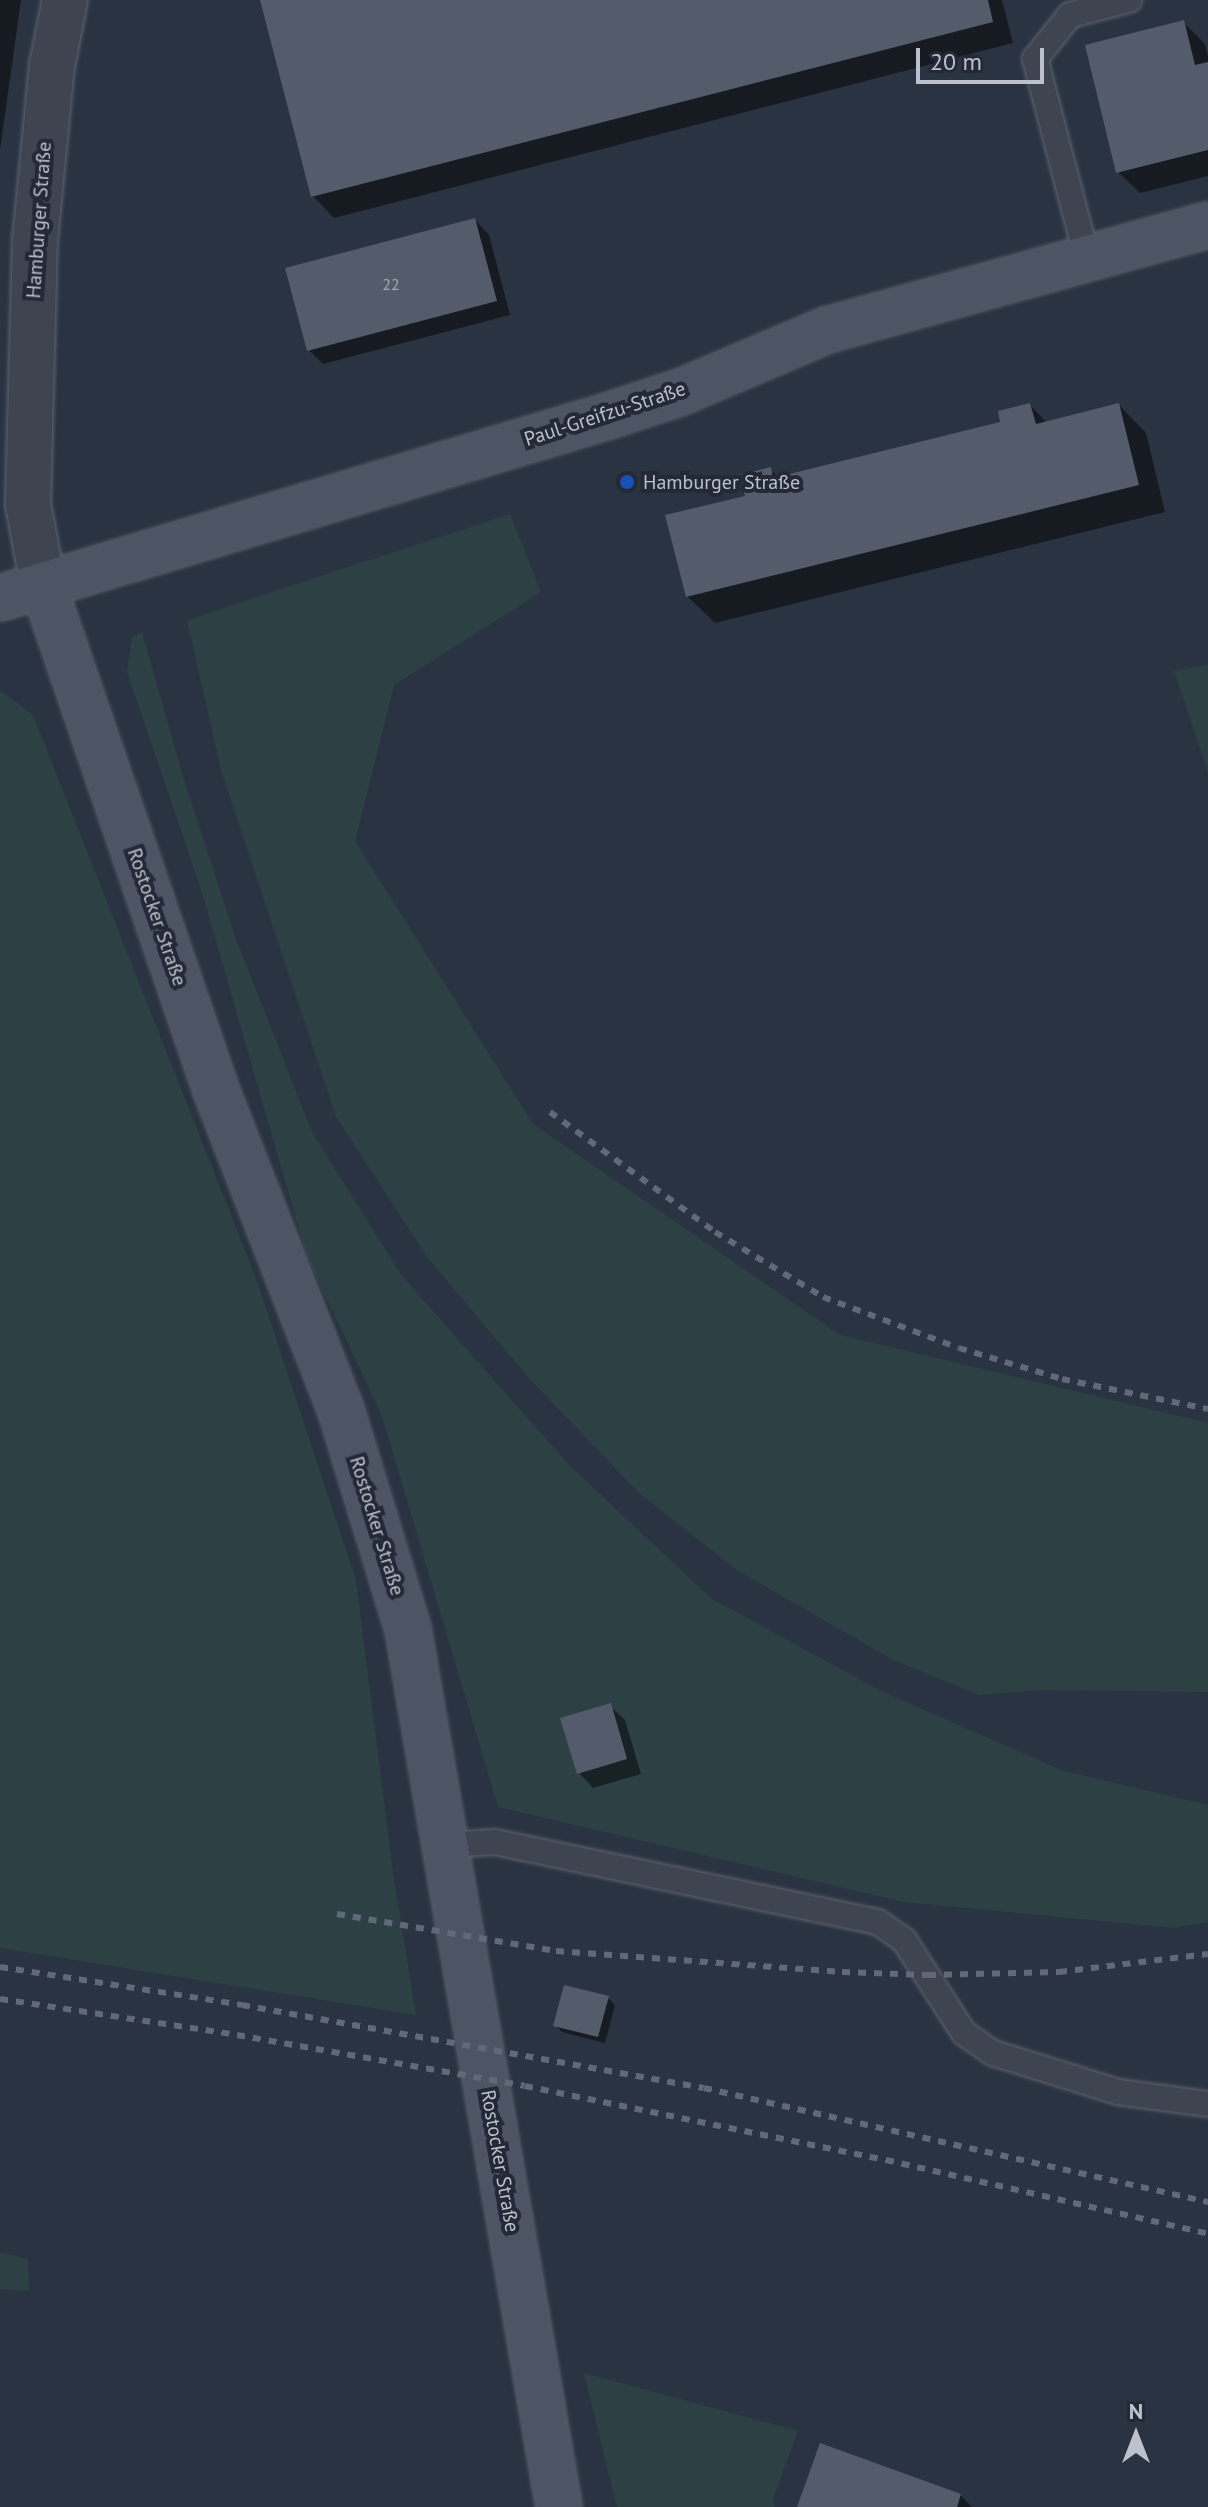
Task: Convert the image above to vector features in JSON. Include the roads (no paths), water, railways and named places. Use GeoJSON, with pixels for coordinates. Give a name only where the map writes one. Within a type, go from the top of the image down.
{"type":"FeatureCollection","features":[{"type":"Feature","properties":{"kind":"street","name":"Hamburger Straße"},"geometry":{"type":"LineString","coordinates":[[43,585],[28,504],[35,241],[52,66],[65,0]]}},
{"type":"Feature","properties":{"kind":"street","name":"Paul-Greifzu-Straße"},"geometry":{"type":"LineString","coordinates":[[0,598],[605,417],[681,392],[827,330],[1208,225]]}},
{"type":"Feature","properties":{"kind":"street","name":"Rostocker Straße"},"geometry":{"type":"LineString","coordinates":[[43,585],[216,1090],[341,1410],[408,1629],[559,2507]]}},
{"type":"Feature","properties":{"kind":"lane"},"geometry":{"type":"LineString","coordinates":[[1087,258],[1035,59],[1070,15],[1129,0]]}},
{"type":"Feature","properties":{"kind":"lane"},"geometry":{"type":"LineString","coordinates":[[445,1845],[495,1842],[878,1922],[904,1940],[964,2033],[993,2053],[1118,2092],[1208,2104]]}},
{"type":"Feature","properties":{"kind":"railway"},"geometry":{"type":"LineString","coordinates":[[550,1112],[715,1232],[823,1297],[959,1348],[1062,1379],[1208,1409]]}},
{"type":"Feature","properties":{"kind":"railway"},"geometry":{"type":"LineString","coordinates":[[337,1914],[556,1951],[842,1972],[928,1975],[1059,1972],[1208,1954]]}},
{"type":"Feature","properties":{"kind":"railway"},"geometry":{"type":"LineString","coordinates":[[0,1967],[242,2005],[704,2088],[1208,2202]]}},
{"type":"Feature","properties":{"kind":"railway"},"geometry":{"type":"LineString","coordinates":[[0,1999],[237,2035],[525,2086],[886,2160],[1208,2234]]}},
{"type":"Feature","properties":{"kind":"place","name":"Hamburger Straße"},"geometry":{"type":"Point","coordinates":[627,482]}}]}
